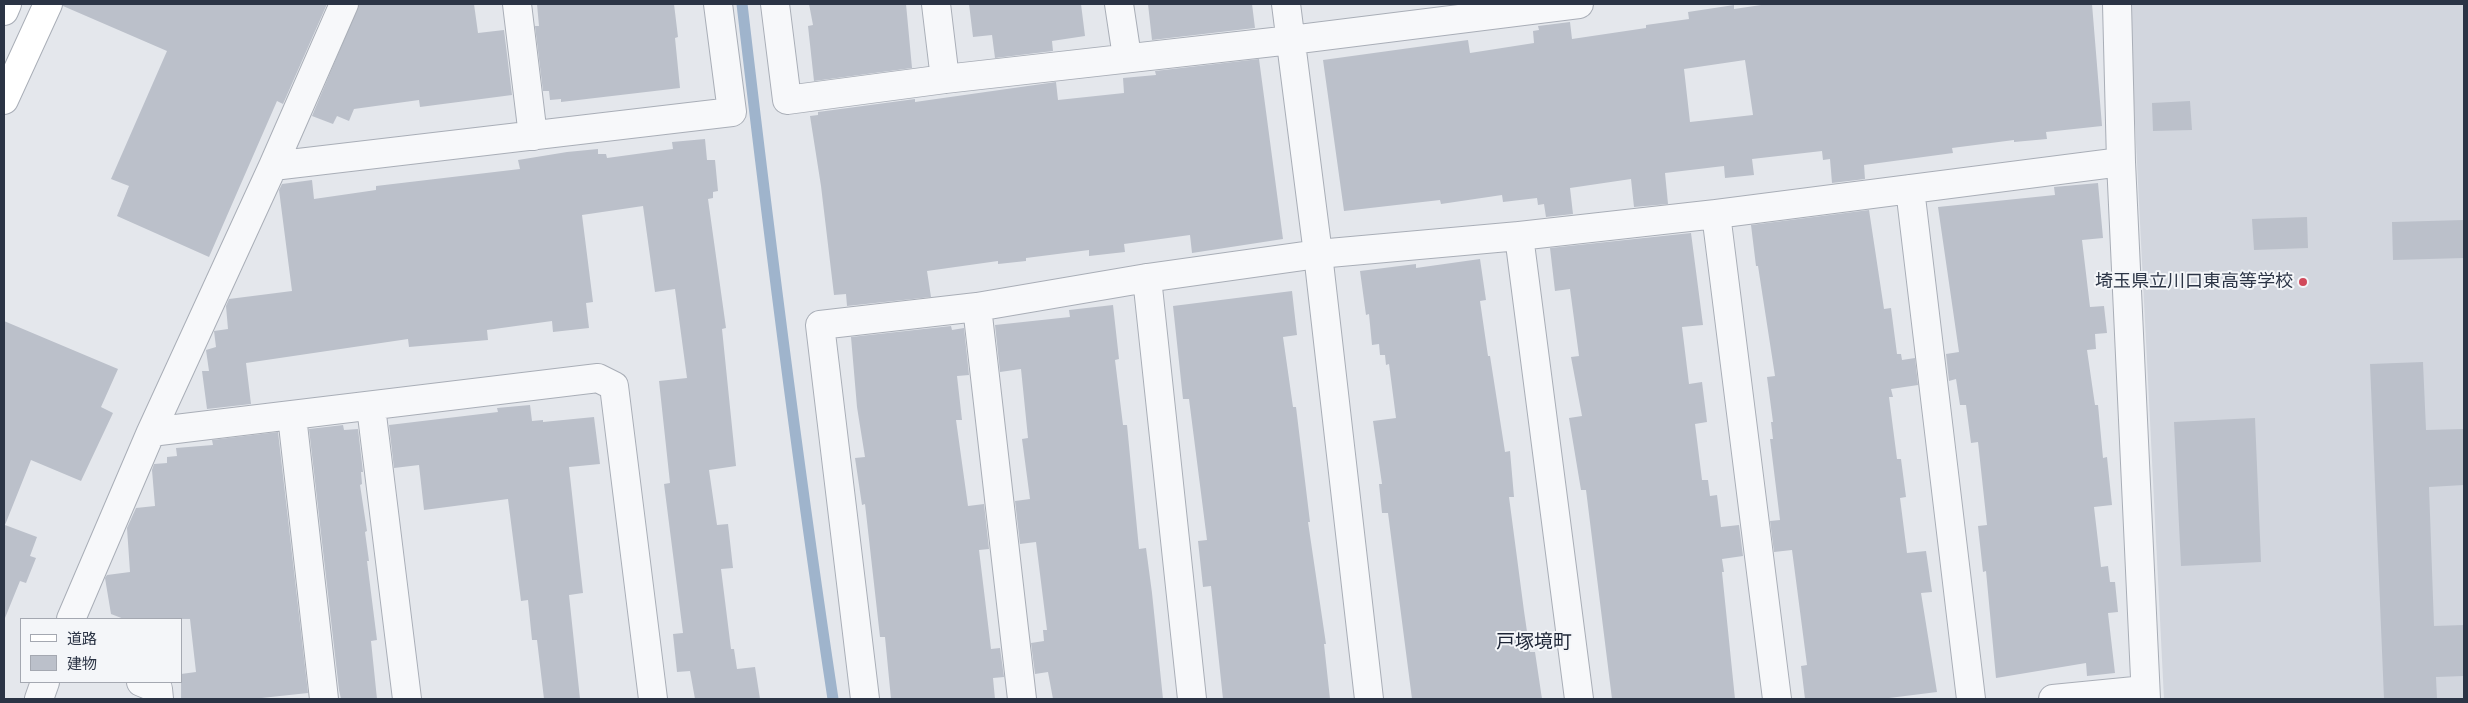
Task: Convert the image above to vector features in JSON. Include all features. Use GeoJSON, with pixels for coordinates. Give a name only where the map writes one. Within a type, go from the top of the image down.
{"type":"FeatureCollection","features":[{"type":"Feature","properties":{"kind":"street"},"geometry":{"type":"LineString","coordinates":[[4,10],[7,4]]}},
{"type":"Feature","properties":{"kind":"street"},"geometry":{"type":"LineString","coordinates":[[4,100],[48,4]]}},
{"type":"Feature","properties":{"kind":"street"},"geometry":{"type":"LineString","coordinates":[[71,618],[151,432],[273,166],[344,4]]}},
{"type":"Feature","properties":{"kind":"street"},"geometry":{"type":"LineString","coordinates":[[517,4],[533,136]]}},
{"type":"Feature","properties":{"kind":"street"},"geometry":{"type":"LineString","coordinates":[[273,166],[732,112],[718,4]]}},
{"type":"Feature","properties":{"kind":"street"},"geometry":{"type":"LineString","coordinates":[[775,4],[787,100],[1127,57],[1291,40],[1491,9],[1579,4]]}},
{"type":"Feature","properties":{"kind":"street"},"geometry":{"type":"LineString","coordinates":[[936,4],[945,79]]}},
{"type":"Feature","properties":{"kind":"street"},"geometry":{"type":"LineString","coordinates":[[1119,4],[1127,57]]}},
{"type":"Feature","properties":{"kind":"street"},"geometry":{"type":"LineString","coordinates":[[1286,4],[1318,254],[1369,699]]}},
{"type":"Feature","properties":{"kind":"street"},"geometry":{"type":"LineString","coordinates":[[2053,699],[2145,695],[2121,162],[2117,4]]}},
{"type":"Feature","properties":{"kind":"street"},"geometry":{"type":"LineString","coordinates":[[865,699],[820,324],[977,307],[1147,278],[1318,254],[1519,236],[1716,214],[2121,162]]}},
{"type":"Feature","properties":{"kind":"street"},"geometry":{"type":"LineString","coordinates":[[1910,189],[1971,699]]}},
{"type":"Feature","properties":{"kind":"street"},"geometry":{"type":"LineString","coordinates":[[1716,214],[1777,699]]}},
{"type":"Feature","properties":{"kind":"street"},"geometry":{"type":"LineString","coordinates":[[1519,236],[1579,699]]}},
{"type":"Feature","properties":{"kind":"street"},"geometry":{"type":"LineString","coordinates":[[1147,278],[1192,699]]}},
{"type":"Feature","properties":{"kind":"street"},"geometry":{"type":"LineString","coordinates":[[977,307],[1022,699]]}},
{"type":"Feature","properties":{"kind":"street"},"geometry":{"type":"LineString","coordinates":[[151,432],[371,407],[598,378],[614,386],[653,699]]}},
{"type":"Feature","properties":{"kind":"street"},"geometry":{"type":"LineString","coordinates":[[371,407],[407,699]]}},
{"type":"Feature","properties":{"kind":"street"},"geometry":{"type":"LineString","coordinates":[[292,416],[324,699]]}},
{"type":"Feature","properties":{"kind":"street"},"geometry":{"type":"LineString","coordinates":[[39,699],[46,683]]}},
{"type":"Feature","properties":{"kind":"street"},"geometry":{"type":"LineString","coordinates":[[143,683],[158,689],[159,699]]}},
{"type":"Feature","properties":{"kind":"shaded area","name":"埼玉県立川口東高等学校"},"geometry":{"type":"Polygon","coordinates":[[[2129,4],[2464,4],[2464,699],[2164,699],[2129,4]]]}},
{"type":"Feature","properties":{"kind":"building"},"geometry":{"type":"Polygon","coordinates":[[[63,4],[327,4],[283,104],[277,101],[209,257],[117,216],[129,186],[111,179],[167,51],[63,6],[63,4]]]}},
{"type":"Feature","properties":{"kind":"building"},"geometry":{"type":"Polygon","coordinates":[[[359,4],[474,4],[478,33],[504,30],[512,95],[420,107],[419,100],[354,109],[349,121],[337,116],[333,124],[312,116],[359,4]]]}},
{"type":"Feature","properties":{"kind":"building"},"geometry":{"type":"Polygon","coordinates":[[[537,4],[674,4],[678,37],[675,38],[680,88],[561,102],[561,99],[550,100],[549,91],[543,91],[535,26],[539,26],[537,4]]]}},
{"type":"Feature","properties":{"kind":"building"},"geometry":{"type":"Polygon","coordinates":[[[809,4],[906,4],[912,68],[814,81],[808,26],[813,25],[809,4]]]}},
{"type":"Feature","properties":{"kind":"building"},"geometry":{"type":"Polygon","coordinates":[[[969,4],[1081,4],[1085,36],[1052,41],[1053,51],[995,58],[992,35],[973,37],[969,4]]]}},
{"type":"Feature","properties":{"kind":"building"},"geometry":{"type":"Polygon","coordinates":[[[1148,4],[1252,4],[1255,28],[1152,40],[1148,4]]]}},
{"type":"Feature","properties":{"kind":"building"},"geometry":{"type":"Polygon","coordinates":[[[1768,4],[2092,4],[2102,126],[2046,132],[2047,139],[2014,142],[2014,140],[1952,148],[1953,153],[1864,165],[1865,179],[1832,183],[1830,159],[1823,160],[1822,151],[1752,159],[1754,175],[1725,178],[1724,166],[1665,173],[1668,204],[1634,207],[1631,179],[1570,188],[1573,214],[1546,217],[1544,204],[1538,205],[1537,198],[1503,202],[1502,195],[1441,204],[1440,200],[1344,211],[1323,60],[1468,40],[1470,53],[1534,43],[1533,31],[1539,30],[1538,26],[1570,22],[1572,39],[1646,28],[1646,25],[1689,19],[1688,12],[1734,5],[1734,9],[1768,4]],[[1745,60],[1684,69],[1690,122],[1753,115],[1745,60]]]}},
{"type":"Feature","properties":{"kind":"building"},"geometry":{"type":"Polygon","coordinates":[[[1259,59],[1283,239],[1192,253],[1190,235],[1124,244],[1125,252],[1089,256],[1089,250],[1026,258],[1026,261],[998,264],[998,261],[927,271],[931,297],[847,306],[846,294],[834,295],[821,186],[810,116],[818,115],[818,112],[915,99],[915,102],[1056,82],[1058,100],[1124,93],[1123,78],[1156,75],[1155,71],[1259,59]]]}},
{"type":"Feature","properties":{"kind":"building"},"geometry":{"type":"Polygon","coordinates":[[[2190,101],[2192,130],[2153,131],[2152,103],[2190,101]]]}},
{"type":"Feature","properties":{"kind":"building"},"geometry":{"type":"Polygon","coordinates":[[[705,139],[707,160],[715,160],[718,191],[713,192],[713,198],[708,199],[726,328],[722,329],[736,466],[709,470],[717,525],[728,524],[733,568],[721,569],[731,649],[734,649],[737,669],[755,667],[760,699],[695,699],[690,671],[677,672],[673,634],[683,633],[664,484],[670,483],[659,381],[687,378],[675,289],[655,292],[643,206],[582,215],[593,302],[586,303],[589,328],[553,332],[552,321],[487,330],[488,340],[409,347],[408,339],[246,363],[251,404],[207,409],[202,371],[209,371],[206,350],[216,347],[214,331],[228,329],[226,306],[229,299],[292,291],[279,190],[282,184],[312,180],[314,199],[376,190],[376,186],[520,169],[518,160],[567,152],[598,149],[598,154],[606,154],[607,158],[673,149],[672,142],[705,139]]]}},
{"type":"Feature","properties":{"kind":"building"},"geometry":{"type":"Polygon","coordinates":[[[2098,183],[2103,238],[2082,240],[2090,307],[2104,306],[2107,333],[2095,334],[2096,349],[2087,350],[2095,405],[2098,405],[2103,458],[2107,457],[2112,505],[2094,507],[2101,567],[2108,566],[2110,582],[2115,582],[2118,612],[2108,613],[2115,673],[2087,676],[2086,663],[1996,678],[1986,571],[1983,572],[1978,526],[1987,525],[1978,442],[1971,443],[1966,405],[1960,405],[1956,379],[1949,381],[1946,354],[1959,352],[1938,207],[2055,195],[2054,187],[2098,183]]]}},
{"type":"Feature","properties":{"kind":"building"},"geometry":{"type":"Polygon","coordinates":[[[1869,210],[1884,309],[1891,308],[1897,354],[1901,354],[1902,360],[1915,358],[1918,385],[1891,389],[1893,397],[1889,397],[1897,459],[1901,459],[1906,497],[1900,498],[1907,553],[1926,551],[1932,592],[1921,593],[1937,692],[1881,699],[1805,699],[1801,666],[1807,665],[1792,550],[1774,552],[1770,521],[1780,520],[1770,439],[1773,439],[1771,422],[1773,422],[1767,377],[1775,376],[1751,225],[1869,210]]]}},
{"type":"Feature","properties":{"kind":"building"},"geometry":{"type":"Polygon","coordinates":[[[2307,217],[2308,248],[2254,250],[2252,219],[2307,217]]]}},
{"type":"Feature","properties":{"kind":"building"},"geometry":{"type":"Polygon","coordinates":[[[2464,220],[2464,258],[2393,260],[2392,222],[2464,220]]]}},
{"type":"Feature","properties":{"kind":"building"},"geometry":{"type":"Polygon","coordinates":[[[1691,233],[1703,325],[1682,327],[1689,384],[1702,382],[1707,422],[1695,424],[1702,480],[1708,480],[1710,496],[1717,495],[1721,527],[1739,525],[1743,556],[1722,559],[1735,699],[1612,699],[1586,490],[1581,490],[1569,418],[1582,416],[1571,357],[1579,356],[1570,289],[1555,291],[1550,248],[1691,233]]]}},
{"type":"Feature","properties":{"kind":"building"},"geometry":{"type":"Polygon","coordinates":[[[1480,259],[1486,300],[1480,301],[1505,452],[1510,451],[1514,497],[1509,497],[1530,652],[1535,652],[1542,699],[1412,699],[1388,513],[1382,513],[1379,484],[1382,484],[1373,421],[1396,418],[1389,364],[1386,365],[1385,355],[1380,355],[1379,344],[1372,345],[1369,314],[1366,315],[1360,271],[1416,264],[1416,268],[1480,259]]]}},
{"type":"Feature","properties":{"kind":"building"},"geometry":{"type":"Polygon","coordinates":[[[1292,291],[1297,335],[1283,337],[1293,407],[1296,407],[1310,522],[1308,522],[1326,644],[1324,644],[1330,699],[1223,699],[1211,586],[1203,587],[1198,541],[1207,540],[1189,399],[1183,399],[1173,306],[1292,291]]]}},
{"type":"Feature","properties":{"kind":"building"},"geometry":{"type":"Polygon","coordinates":[[[1113,305],[1119,359],[1115,360],[1123,425],[1127,425],[1139,549],[1146,548],[1163,699],[1053,699],[1048,672],[1035,674],[1031,643],[1044,641],[1043,630],[1047,630],[1036,542],[1020,544],[1015,501],[1030,499],[1022,439],[1028,438],[1021,369],[1000,372],[995,325],[1070,317],[1069,310],[1113,305]]]}},
{"type":"Feature","properties":{"kind":"building"},"geometry":{"type":"Polygon","coordinates":[[[4,321],[118,369],[101,407],[113,413],[81,481],[31,460],[5,525],[37,537],[30,556],[36,558],[26,583],[20,581],[5,618],[4,321]]]}},
{"type":"Feature","properties":{"kind":"building"},"geometry":{"type":"Polygon","coordinates":[[[951,326],[952,330],[964,328],[969,375],[957,376],[962,420],[956,420],[968,506],[984,504],[989,549],[979,550],[991,649],[1000,648],[1004,677],[993,678],[995,699],[891,699],[885,637],[880,637],[865,504],[862,505],[855,458],[865,457],[857,407],[851,337],[951,326]]]}},
{"type":"Feature","properties":{"kind":"building"},"geometry":{"type":"Polygon","coordinates":[[[2423,362],[2426,430],[2464,429],[2464,485],[2429,487],[2434,626],[2464,625],[2464,676],[2436,677],[2437,699],[2384,699],[2370,364],[2423,362]]]}},
{"type":"Feature","properties":{"kind":"building"},"geometry":{"type":"Polygon","coordinates":[[[530,405],[532,421],[543,420],[543,422],[594,417],[600,464],[569,467],[583,593],[569,595],[580,699],[544,699],[537,640],[532,640],[528,600],[521,601],[508,499],[424,510],[419,465],[394,468],[389,425],[498,412],[497,408],[530,405]]]}},
{"type":"Feature","properties":{"kind":"building"},"geometry":{"type":"Polygon","coordinates":[[[2255,418],[2261,562],[2181,566],[2174,422],[2255,418]]]}},
{"type":"Feature","properties":{"kind":"building"},"geometry":{"type":"Polygon","coordinates":[[[343,425],[344,430],[358,429],[363,472],[361,472],[362,484],[360,485],[367,531],[365,532],[369,561],[367,561],[377,640],[371,641],[377,699],[341,699],[339,690],[309,429],[343,425]]]}},
{"type":"Feature","properties":{"kind":"building"},"geometry":{"type":"Polygon","coordinates":[[[278,432],[308,693],[252,699],[181,699],[182,674],[196,672],[190,619],[121,618],[111,614],[105,578],[107,575],[130,572],[127,528],[136,508],[155,506],[152,470],[154,464],[167,463],[167,457],[177,456],[176,448],[213,445],[212,440],[278,432]]]}},
{"type":"Feature","properties":{"kind":"waterway"},"geometry":{"type":"LineString","coordinates":[[742,4],[784,352],[833,699]]}},
{"type":"Feature","properties":{"kind":"place","name":"埼玉県立川口東高等学校"},"geometry":{"type":"Point","coordinates":[2303,282]}},
{"type":"Feature","properties":{"kind":"district","name":"戸塚境町"},"geometry":{"type":"Point","coordinates":[1534,642]}}]}
